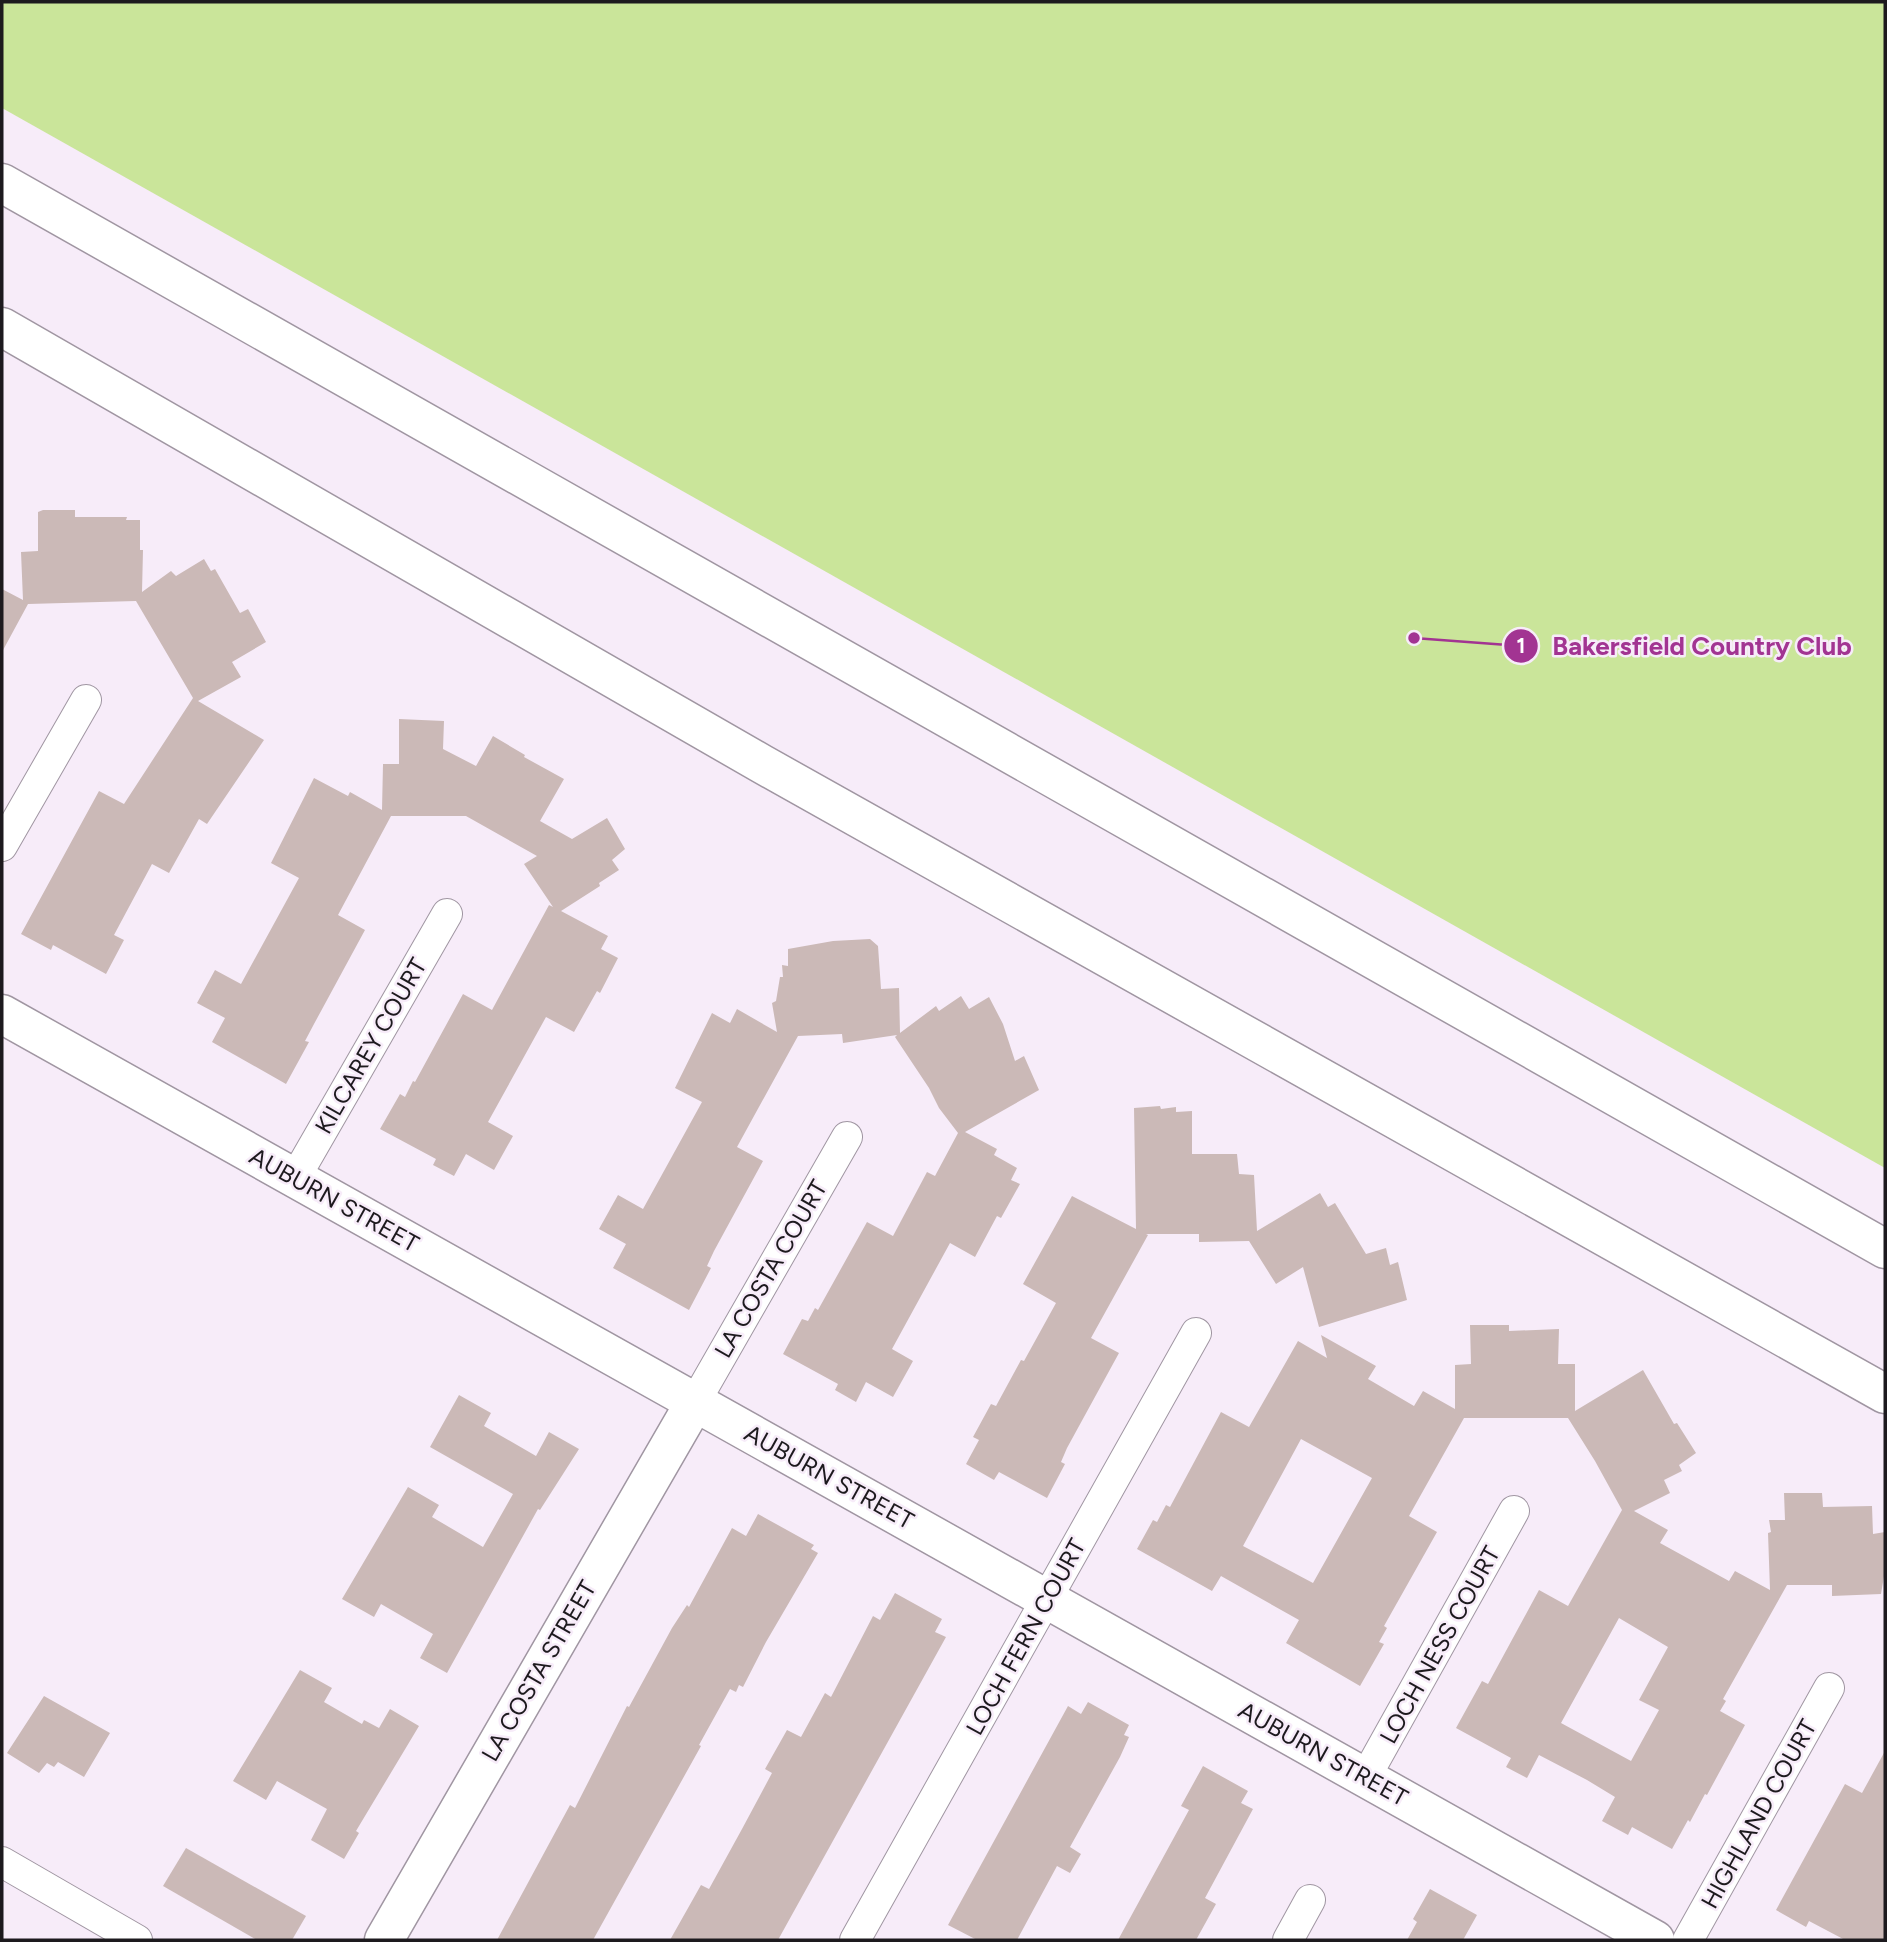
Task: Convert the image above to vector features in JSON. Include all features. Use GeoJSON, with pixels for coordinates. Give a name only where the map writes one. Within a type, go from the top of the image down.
{"type":"FeatureCollection","features":[{"type":"Feature","properties":{"kind":"main road"},"geometry":{"type":"LineString","coordinates":[[2,183],[1885,1249]]}},
{"type":"Feature","properties":{"kind":"main road"},"geometry":{"type":"LineString","coordinates":[[2,327],[750,757],[1885,1394]]}},
{"type":"Feature","properties":{"kind":"main road","name":"AUBURN STREET"},"geometry":{"type":"LineString","coordinates":[[2,1014],[1655,1940]]}},
{"type":"Feature","properties":{"kind":"main road","name":"LA COSTA STREET"},"geometry":{"type":"LineString","coordinates":[[384,1940],[695,1402]]}},
{"type":"Feature","properties":{"kind":"street"},"geometry":{"type":"LineString","coordinates":[[2,846],[86,700]]}},
{"type":"Feature","properties":{"kind":"street","name":"KILCAREY COURT"},"geometry":{"type":"LineString","coordinates":[[295,1178],[447,914]]}},
{"type":"Feature","properties":{"kind":"street","name":"LA COSTA COURT"},"geometry":{"type":"LineString","coordinates":[[695,1402],[847,1137]]}},
{"type":"Feature","properties":{"kind":"street","name":"LOCH FERN COURT"},"geometry":{"type":"LineString","coordinates":[[855,1940],[1196,1333]]}},
{"type":"Feature","properties":{"kind":"street","name":"LOCH NESS COURT"},"geometry":{"type":"LineString","coordinates":[[1365,1778],[1514,1511]]}},
{"type":"Feature","properties":{"kind":"street","name":"HIGHLAND COURT"},"geometry":{"type":"LineString","coordinates":[[1688,1940],[1829,1688]]}},
{"type":"Feature","properties":{"kind":"street"},"geometry":{"type":"LineString","coordinates":[[2,1862],[137,1940]]}},
{"type":"Feature","properties":{"kind":"street"},"geometry":{"type":"LineString","coordinates":[[1288,1940],[1310,1900]]}},
{"type":"Feature","properties":{"kind":"green space"},"geometry":{"type":"Polygon","coordinates":[[[2,2],[1885,2],[1885,1168],[2,108],[2,2]]]}},
{"type":"Feature","properties":{"kind":"building"},"geometry":{"type":"Polygon","coordinates":[[[75,510],[75,517],[127,517],[126,520],[140,520],[140,550],[143,550],[142,592],[171,571],[176,576],[204,559],[211,571],[215,569],[240,613],[248,609],[266,642],[232,662],[241,677],[198,701],[264,740],[207,824],[199,819],[169,873],[152,864],[114,935],[124,940],[106,974],[53,945],[51,950],[21,934],[99,791],[124,804],[193,698],[136,601],[28,604],[2,652],[2,589],[23,600],[21,552],[38,551],[38,512],[75,510]]]}},
{"type":"Feature","properties":{"kind":"building"},"geometry":{"type":"Polygon","coordinates":[[[399,719],[444,721],[443,749],[476,766],[493,736],[564,779],[540,821],[572,839],[607,818],[625,849],[612,860],[619,870],[561,911],[608,936],[601,949],[618,958],[600,993],[597,991],[574,1032],[546,1017],[488,1122],[513,1136],[494,1170],[466,1154],[454,1176],[433,1165],[436,1159],[380,1129],[400,1094],[405,1097],[413,1081],[415,1082],[463,994],[492,1010],[549,905],[553,907],[524,864],[537,856],[466,816],[391,816],[338,915],[365,930],[305,1041],[309,1042],[286,1084],[212,1042],[225,1018],[197,1003],[215,970],[241,984],[299,878],[271,863],[314,778],[348,796],[350,792],[382,810],[383,764],[399,764],[399,719]]]}},
{"type":"Feature","properties":{"kind":"building"},"geometry":{"type":"Polygon","coordinates":[[[870,939],[878,946],[881,989],[899,988],[900,1033],[936,1006],[939,1011],[961,996],[969,1009],[989,997],[1003,1024],[1015,1061],[1024,1056],[1039,1090],[965,1132],[997,1149],[994,1155],[1017,1168],[1011,1180],[1020,1184],[1001,1218],[997,1216],[975,1257],[950,1243],[892,1349],[913,1361],[893,1397],[866,1382],[856,1402],[835,1390],[838,1384],[783,1354],[802,1319],[808,1321],[815,1308],[818,1310],[867,1222],[893,1236],[927,1172],[935,1176],[958,1133],[939,1108],[895,1037],[897,1035],[843,1043],[842,1034],[798,1036],[737,1147],[763,1161],[714,1251],[707,1266],[711,1268],[689,1310],[613,1268],[626,1244],[599,1229],[618,1195],[643,1209],[702,1102],[675,1088],[712,1013],[730,1023],[737,1009],[777,1032],[772,1003],[776,1001],[780,977],[783,977],[782,965],[788,966],[788,949],[833,941],[870,939]]]}},
{"type":"Feature","properties":{"kind":"building"},"geometry":{"type":"Polygon","coordinates":[[[1160,1106],[1161,1109],[1176,1107],[1176,1112],[1192,1111],[1192,1154],[1237,1154],[1239,1174],[1254,1175],[1257,1231],[1320,1193],[1328,1207],[1335,1203],[1366,1254],[1386,1248],[1390,1265],[1398,1262],[1407,1300],[1319,1327],[1303,1267],[1276,1284],[1249,1241],[1199,1242],[1199,1234],[1146,1234],[1148,1235],[1091,1338],[1119,1353],[1067,1448],[1061,1462],[1065,1464],[1047,1498],[999,1472],[994,1480],[966,1464],[979,1440],[973,1437],[991,1404],[996,1406],[1021,1360],[1024,1361],[1056,1303],[1023,1284],[1072,1196],[1136,1229],[1134,1108],[1160,1106]]]}},
{"type":"Feature","properties":{"kind":"building"},"geometry":{"type":"Polygon","coordinates":[[[1470,1325],[1509,1325],[1509,1331],[1559,1329],[1558,1364],[1575,1364],[1575,1411],[1643,1370],[1674,1424],[1677,1423],[1696,1453],[1679,1465],[1682,1471],[1664,1480],[1670,1493],[1634,1511],[1668,1530],[1660,1543],[1729,1581],[1735,1571],[1770,1590],[1769,1520],[1785,1520],[1784,1493],[1822,1493],[1823,1507],[1872,1506],[1873,1534],[1885,1532],[1885,1570],[1881,1594],[1832,1596],[1832,1585],[1787,1585],[1723,1699],[1726,1701],[1720,1711],[1745,1725],[1707,1795],[1705,1794],[1690,1822],[1688,1820],[1672,1849],[1632,1827],[1628,1835],[1602,1821],[1615,1797],[1587,1780],[1539,1755],[1527,1778],[1506,1767],[1511,1758],[1456,1728],[1482,1681],[1488,1684],[1539,1590],[1568,1606],[1622,1510],[1568,1418],[1464,1418],[1409,1516],[1437,1532],[1384,1626],[1387,1628],[1379,1642],[1384,1644],[1360,1686],[1286,1643],[1299,1620],[1221,1576],[1212,1591],[1137,1549],[1153,1520],[1157,1522],[1166,1505],[1170,1507],[1221,1412],[1249,1427],[1298,1341],[1327,1358],[1321,1335],[1376,1366],[1368,1379],[1414,1406],[1423,1391],[1455,1409],[1455,1365],[1471,1364],[1470,1325]],[[1301,1439],[1243,1546],[1313,1583],[1372,1478],[1301,1439]],[[1619,1618],[1561,1723],[1631,1761],[1659,1710],[1639,1700],[1668,1647],[1619,1618]]]}},
{"type":"Feature","properties":{"kind":"building"},"geometry":{"type":"Polygon","coordinates":[[[459,1395],[491,1413],[484,1426],[536,1456],[549,1432],[579,1449],[540,1510],[538,1509],[447,1673],[420,1658],[433,1634],[381,1604],[374,1617],[342,1599],[408,1487],[439,1505],[432,1517],[483,1547],[513,1494],[430,1447],[459,1395]]]}},
{"type":"Feature","properties":{"kind":"building"},"geometry":{"type":"Polygon","coordinates":[[[758,1514],[814,1545],[811,1549],[818,1553],[743,1687],[739,1685],[736,1692],[730,1689],[593,1940],[497,1940],[570,1805],[575,1808],[627,1706],[629,1707],[672,1628],[687,1605],[689,1607],[732,1528],[746,1536],[758,1514]]]}},
{"type":"Feature","properties":{"kind":"building"},"geometry":{"type":"Polygon","coordinates":[[[895,1593],[942,1619],[935,1632],[946,1637],[778,1940],[670,1940],[701,1885],[709,1889],[772,1773],[765,1769],[787,1730],[801,1737],[825,1693],[831,1697],[873,1616],[880,1620],[895,1593]]]}},
{"type":"Feature","properties":{"kind":"building"},"geometry":{"type":"Polygon","coordinates":[[[300,1670],[332,1688],[324,1702],[362,1724],[364,1720],[379,1728],[390,1709],[419,1726],[356,1831],[359,1833],[344,1859],[311,1840],[327,1809],[277,1781],[266,1800],[233,1781],[300,1670]]]}},
{"type":"Feature","properties":{"kind":"building"},"geometry":{"type":"Polygon","coordinates":[[[44,1696],[110,1733],[84,1777],[58,1762],[54,1767],[47,1763],[39,1773],[7,1753],[44,1696]]]}},
{"type":"Feature","properties":{"kind":"building"},"geometry":{"type":"Polygon","coordinates":[[[1088,1702],[1129,1725],[1124,1735],[1129,1737],[1070,1847],[1081,1854],[1070,1873],[1057,1866],[1017,1940],[977,1940],[948,1925],[1068,1706],[1081,1714],[1088,1702]]]}},
{"type":"Feature","properties":{"kind":"building"},"geometry":{"type":"Polygon","coordinates":[[[1885,1751],[1885,1940],[1845,1940],[1809,1921],[1806,1927],[1776,1910],[1845,1784],[1862,1793],[1885,1751]]]}},
{"type":"Feature","properties":{"kind":"building"},"geometry":{"type":"Polygon","coordinates":[[[1203,1766],[1248,1791],[1241,1803],[1253,1809],[1205,1898],[1216,1904],[1196,1940],[1118,1940],[1189,1810],[1181,1806],[1203,1766]]]}},
{"type":"Feature","properties":{"kind":"building"},"geometry":{"type":"Polygon","coordinates":[[[186,1848],[306,1916],[292,1940],[257,1940],[163,1886],[186,1848]]]}},
{"type":"Feature","properties":{"kind":"building"},"geometry":{"type":"Polygon","coordinates":[[[1430,1889],[1477,1915],[1463,1940],[1407,1940],[1417,1922],[1413,1919],[1430,1889]]]}},
{"type":"Feature","properties":{"kind":"place","name":"Bakersfield Country Club"},"geometry":{"type":"Point","coordinates":[1414,638]}}]}
